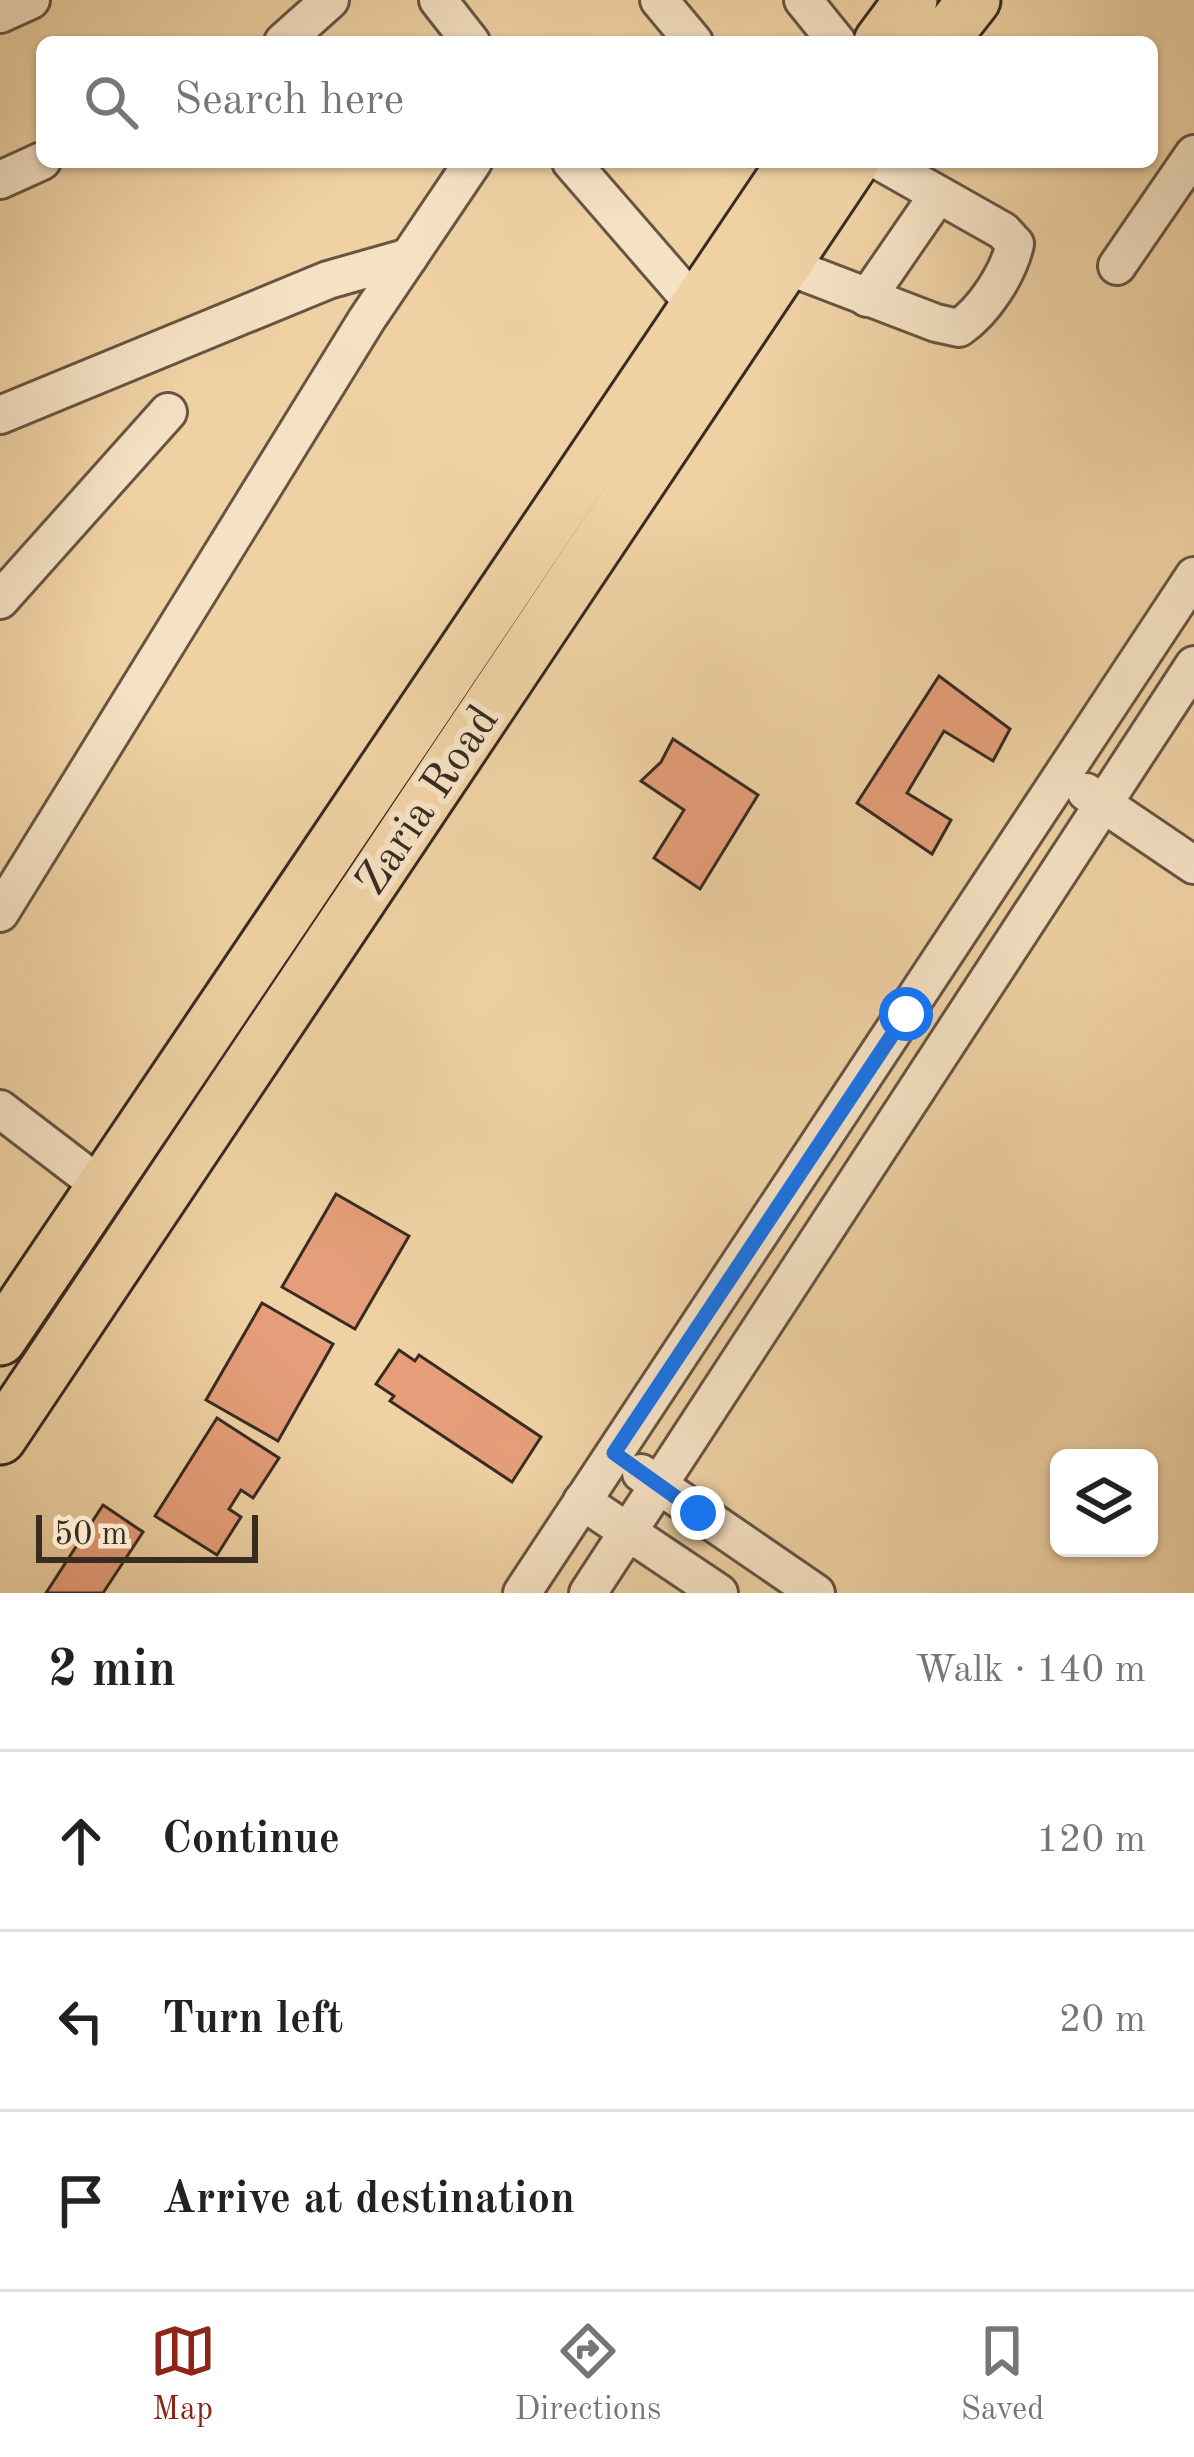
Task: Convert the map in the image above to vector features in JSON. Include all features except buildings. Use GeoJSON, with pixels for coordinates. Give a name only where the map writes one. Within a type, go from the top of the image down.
{"type":"FeatureCollection","features":[{"type":"Feature","properties":{"kind":"highway"},"geometry":{"type":"LineString","coordinates":[[884,36],[910,0]]}},
{"type":"Feature","properties":{"kind":"highway"},"geometry":{"type":"LineString","coordinates":[[946,36],[974,0]]}},
{"type":"Feature","properties":{"kind":"highway","name":"Zaria Road"},"geometry":{"type":"LineString","coordinates":[[0,1339],[790,168]]}},
{"type":"Feature","properties":{"kind":"highway","name":"Zaria Road"},"geometry":{"type":"LineString","coordinates":[[0,1438],[849,168]]}},
{"type":"Feature","properties":{"kind":"street"},"geometry":{"type":"LineString","coordinates":[[0,14],[31,0]]}},
{"type":"Feature","properties":{"kind":"street"},"geometry":{"type":"LineString","coordinates":[[290,36],[330,0]]}},
{"type":"Feature","properties":{"kind":"street"},"geometry":{"type":"LineString","coordinates":[[438,0],[466,36]]}},
{"type":"Feature","properties":{"kind":"street"},"geometry":{"type":"LineString","coordinates":[[659,0],[689,36]]}},
{"type":"Feature","properties":{"kind":"street"},"geometry":{"type":"LineString","coordinates":[[803,0],[832,36]]}},
{"type":"Feature","properties":{"kind":"street"},"geometry":{"type":"LineString","coordinates":[[1118,266],[1194,154]]}},
{"type":"Feature","properties":{"kind":"street"},"geometry":{"type":"LineString","coordinates":[[0,180],[36,164]]}},
{"type":"Feature","properties":{"kind":"street"},"geometry":{"type":"LineString","coordinates":[[0,914],[468,168]]}},
{"type":"Feature","properties":{"kind":"street"},"geometry":{"type":"LineString","coordinates":[[576,168],[695,305]]}},
{"type":"Feature","properties":{"kind":"street"},"geometry":{"type":"LineString","coordinates":[[782,264],[959,328],[974,318],[1011,261],[1015,244],[891,168]]}},
{"type":"Feature","properties":{"kind":"street"},"geometry":{"type":"LineString","coordinates":[[867,298],[938,195]]}},
{"type":"Feature","properties":{"kind":"street"},"geometry":{"type":"LineString","coordinates":[[0,415],[291,294],[409,257]]}},
{"type":"Feature","properties":{"kind":"street"},"geometry":{"type":"LineString","coordinates":[[0,600],[168,412]]}},
{"type":"Feature","properties":{"kind":"street"},"geometry":{"type":"LineString","coordinates":[[522,1593],[1194,576]]}},
{"type":"Feature","properties":{"kind":"street"},"geometry":{"type":"LineString","coordinates":[[588,1593],[1193,667]]}},
{"type":"Feature","properties":{"kind":"street"},"geometry":{"type":"LineString","coordinates":[[1065,775],[1194,865]]}},
{"type":"Feature","properties":{"kind":"street"},"geometry":{"type":"LineString","coordinates":[[0,1109],[102,1187]]}},
{"type":"Feature","properties":{"kind":"street"},"geometry":{"type":"LineString","coordinates":[[614,1453],[816,1593]]}},
{"type":"Feature","properties":{"kind":"street"},"geometry":{"type":"LineString","coordinates":[[582,1502],[718,1593]]}},
{"type":"Feature","properties":{"kind":"route"},"geometry":{"type":"LineString","coordinates":[[698,1513],[614,1453],[906,1014]]}}]}
